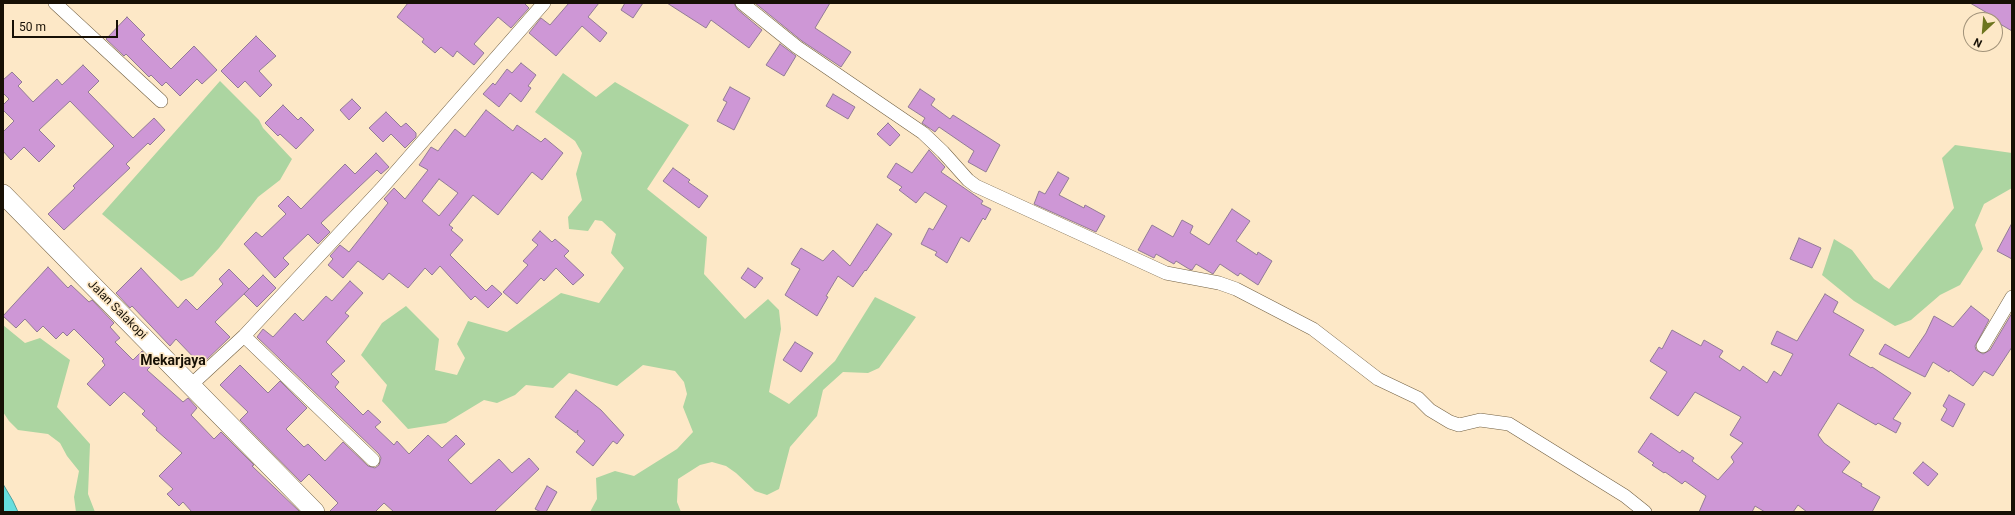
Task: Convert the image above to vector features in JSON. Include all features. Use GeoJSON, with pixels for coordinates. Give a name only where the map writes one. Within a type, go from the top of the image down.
{"type":"FeatureCollection","features":[{"type":"Feature","properties":{"kind":"street"},"geometry":{"type":"LineString","coordinates":[[55,3],[161,101]]}},
{"type":"Feature","properties":{"kind":"street"},"geometry":{"type":"LineString","coordinates":[[191,385],[244,336],[405,163],[544,3]]}},
{"type":"Feature","properties":{"kind":"street"},"geometry":{"type":"LineString","coordinates":[[742,3],[797,47],[923,133],[943,152],[968,180],[976,186],[1166,273],[1219,283],[1236,289],[1313,329],[1378,379],[1418,398],[1430,410],[1450,422],[1460,425],[1480,420],[1509,424],[1625,496],[1645,512]]}},
{"type":"Feature","properties":{"kind":"street","name":"Jalan Salakopi"},"geometry":{"type":"LineString","coordinates":[[3,194],[315,512]]}},
{"type":"Feature","properties":{"kind":"street"},"geometry":{"type":"LineString","coordinates":[[1982,346],[2012,297]]}},
{"type":"Feature","properties":{"kind":"street"},"geometry":{"type":"LineString","coordinates":[[244,336],[373,460]]}},
{"type":"Feature","properties":{"kind":"green space"},"geometry":{"type":"Polygon","coordinates":[[[563,73],[596,97],[615,82],[689,125],[647,189],[707,237],[704,274],[745,319],[768,299],[779,310],[781,329],[769,392],[789,404],[835,361],[875,297],[916,317],[879,368],[868,373],[843,372],[823,390],[817,416],[790,447],[779,489],[767,495],[755,491],[736,473],[726,466],[712,462],[700,465],[678,479],[677,502],[681,512],[590,512],[597,499],[596,478],[615,471],[634,476],[677,449],[693,432],[683,407],[687,394],[684,382],[675,371],[643,365],[617,386],[569,373],[553,388],[526,385],[515,395],[497,403],[484,400],[446,423],[408,429],[382,401],[387,385],[361,355],[382,323],[406,306],[439,339],[435,370],[457,375],[465,358],[457,344],[468,321],[507,332],[561,293],[599,303],[624,268],[611,253],[616,234],[602,221],[595,220],[588,231],[569,229],[568,217],[582,200],[576,174],[582,153],[575,141],[535,112],[563,73]]]}},
{"type":"Feature","properties":{"kind":"green space"},"geometry":{"type":"Polygon","coordinates":[[[220,81],[259,120],[263,128],[292,159],[280,180],[258,197],[219,248],[193,276],[181,281],[102,214],[220,81]]]}},
{"type":"Feature","properties":{"kind":"green space"},"geometry":{"type":"Polygon","coordinates":[[[1955,145],[2012,153],[2012,188],[1984,204],[1975,225],[1983,249],[1960,285],[1940,295],[1911,320],[1895,326],[1854,301],[1822,275],[1834,239],[1852,250],[1874,279],[1889,289],[1954,208],[1942,158],[1955,145]]]}},
{"type":"Feature","properties":{"kind":"green space"},"geometry":{"type":"Polygon","coordinates":[[[3,325],[25,343],[40,338],[70,360],[57,407],[90,444],[88,494],[95,512],[76,512],[74,497],[79,471],[67,456],[60,443],[48,434],[18,430],[3,412],[3,325]]]}},
{"type":"Feature","properties":{"kind":"water"},"geometry":{"type":"Polygon","coordinates":[[[3,484],[13,501],[18,512],[3,512],[3,484]]]}},
{"type":"Feature","properties":{"kind":"building"},"geometry":{"type":"Polygon","coordinates":[[[408,3],[524,3],[529,8],[511,28],[498,17],[474,44],[484,53],[474,65],[457,51],[453,57],[441,47],[435,53],[422,42],[424,39],[397,17],[408,3]]]}},
{"type":"Feature","properties":{"kind":"building"},"geometry":{"type":"Polygon","coordinates":[[[569,3],[599,3],[588,17],[607,33],[600,42],[582,26],[556,56],[529,33],[541,18],[550,25],[569,3]]]}},
{"type":"Feature","properties":{"kind":"building"},"geometry":{"type":"Polygon","coordinates":[[[625,3],[643,3],[633,18],[621,10],[625,3]]]}},
{"type":"Feature","properties":{"kind":"building"},"geometry":{"type":"Polygon","coordinates":[[[667,3],[734,3],[737,9],[762,30],[749,48],[711,20],[706,28],[667,3]]]}},
{"type":"Feature","properties":{"kind":"building"},"geometry":{"type":"Polygon","coordinates":[[[755,3],[830,3],[815,28],[851,52],[841,67],[802,41],[755,3]]]}},
{"type":"Feature","properties":{"kind":"building"},"geometry":{"type":"Polygon","coordinates":[[[1970,3],[2012,3],[2012,31],[2003,26],[2003,12],[1986,12],[1970,3]]]}},
{"type":"Feature","properties":{"kind":"building"},"geometry":{"type":"Polygon","coordinates":[[[127,17],[145,35],[141,39],[171,69],[194,46],[217,70],[202,84],[197,79],[180,96],[166,82],[162,86],[151,75],[149,77],[126,54],[124,56],[106,39],[127,17]]]}},
{"type":"Feature","properties":{"kind":"building"},"geometry":{"type":"Polygon","coordinates":[[[256,36],[276,56],[259,71],[272,85],[260,97],[245,81],[238,88],[221,71],[256,36]]]}},
{"type":"Feature","properties":{"kind":"building"},"geometry":{"type":"Polygon","coordinates":[[[780,44],[796,56],[784,76],[766,65],[780,44]]]}},
{"type":"Feature","properties":{"kind":"building"},"geometry":{"type":"Polygon","coordinates":[[[521,63],[536,75],[528,86],[531,88],[521,102],[510,93],[499,107],[483,94],[493,83],[495,85],[507,69],[512,73],[521,63]]]}},
{"type":"Feature","properties":{"kind":"building"},"geometry":{"type":"Polygon","coordinates":[[[83,65],[99,81],[88,92],[133,138],[154,118],[165,130],[150,145],[148,143],[126,164],[130,168],[64,230],[48,214],[75,188],[73,186],[114,146],[70,101],[39,130],[55,146],[39,162],[24,147],[11,160],[3,151],[3,132],[14,121],[3,110],[3,105],[9,99],[3,93],[3,80],[12,72],[22,82],[18,86],[33,102],[57,79],[62,85],[83,65]]]}},
{"type":"Feature","properties":{"kind":"building"},"geometry":{"type":"Polygon","coordinates":[[[730,87],[750,98],[734,130],[717,121],[727,102],[723,100],[730,87]]]}},
{"type":"Feature","properties":{"kind":"building"},"geometry":{"type":"Polygon","coordinates":[[[920,89],[935,99],[931,105],[950,119],[953,115],[1000,145],[986,172],[968,162],[974,151],[939,127],[935,132],[922,123],[925,118],[908,107],[920,89]]]}},
{"type":"Feature","properties":{"kind":"building"},"geometry":{"type":"Polygon","coordinates":[[[833,94],[855,107],[848,119],[826,106],[833,94]]]}},
{"type":"Feature","properties":{"kind":"building"},"geometry":{"type":"Polygon","coordinates":[[[352,99],[361,108],[349,120],[340,110],[352,99]]]}},
{"type":"Feature","properties":{"kind":"building"},"geometry":{"type":"Polygon","coordinates":[[[283,105],[298,120],[301,117],[314,130],[296,149],[280,134],[278,136],[265,123],[283,105]]]}},
{"type":"Feature","properties":{"kind":"building"},"geometry":{"type":"Polygon","coordinates":[[[486,110],[513,131],[517,125],[541,142],[545,138],[563,153],[542,180],[532,172],[498,215],[473,195],[449,225],[453,228],[451,230],[463,240],[450,255],[486,291],[492,285],[502,294],[488,308],[475,296],[471,300],[440,266],[432,275],[425,268],[408,288],[389,273],[383,280],[358,261],[343,278],[328,265],[333,259],[330,256],[340,245],[349,252],[388,203],[384,199],[394,188],[405,199],[428,170],[419,165],[431,147],[438,151],[455,129],[465,137],[486,110]],[[439,179],[422,201],[439,216],[458,193],[439,179]]]}},
{"type":"Feature","properties":{"kind":"building"},"geometry":{"type":"Polygon","coordinates":[[[386,112],[401,127],[406,123],[416,133],[416,137],[405,148],[391,134],[383,142],[369,128],[386,112]]]}},
{"type":"Feature","properties":{"kind":"building"},"geometry":{"type":"Polygon","coordinates":[[[888,123],[900,135],[890,146],[877,134],[888,123]]]}},
{"type":"Feature","properties":{"kind":"building"},"geometry":{"type":"Polygon","coordinates":[[[929,150],[945,167],[941,172],[983,201],[981,204],[991,209],[985,220],[983,218],[969,242],[961,237],[947,263],[935,255],[937,252],[921,244],[929,228],[933,230],[947,206],[925,192],[916,203],[899,190],[902,187],[887,177],[896,163],[912,173],[929,150]]]}},
{"type":"Feature","properties":{"kind":"building"},"geometry":{"type":"Polygon","coordinates":[[[376,153],[389,167],[381,174],[377,170],[321,223],[330,232],[318,244],[308,234],[283,258],[289,264],[275,278],[244,244],[256,232],[262,237],[286,214],[278,206],[288,196],[301,209],[345,164],[355,174],[376,153]]]}},
{"type":"Feature","properties":{"kind":"building"},"geometry":{"type":"Polygon","coordinates":[[[673,168],[690,180],[688,182],[708,196],[699,208],[663,181],[673,168]]]}},
{"type":"Feature","properties":{"kind":"building"},"geometry":{"type":"Polygon","coordinates":[[[1058,172],[1069,178],[1059,195],[1084,208],[1085,205],[1105,216],[1096,232],[1034,204],[1039,191],[1045,194],[1058,172]]]}},
{"type":"Feature","properties":{"kind":"building"},"geometry":{"type":"Polygon","coordinates":[[[1232,209],[1250,221],[1236,241],[1257,255],[1258,252],[1272,261],[1258,285],[1240,273],[1238,276],[1220,264],[1213,274],[1196,264],[1192,270],[1176,261],[1174,264],[1156,254],[1154,258],[1138,250],[1152,225],[1173,237],[1182,220],[1193,226],[1190,233],[1209,245],[1232,209]]]}},
{"type":"Feature","properties":{"kind":"building"},"geometry":{"type":"Polygon","coordinates":[[[2012,223],[2012,259],[1997,251],[2012,223]]]}},
{"type":"Feature","properties":{"kind":"building"},"geometry":{"type":"Polygon","coordinates":[[[877,224],[892,234],[853,287],[838,276],[826,296],[828,297],[817,316],[785,295],[800,269],[791,264],[801,248],[823,261],[833,250],[850,266],[877,224]]]}},
{"type":"Feature","properties":{"kind":"building"},"geometry":{"type":"Polygon","coordinates":[[[540,231],[552,242],[555,239],[569,251],[564,256],[584,275],[573,285],[556,268],[544,281],[541,278],[517,304],[503,292],[528,265],[523,261],[538,245],[532,240],[540,231]]]}},
{"type":"Feature","properties":{"kind":"building"},"geometry":{"type":"Polygon","coordinates":[[[1799,238],[1821,248],[1812,268],[1790,259],[1799,238]]]}},
{"type":"Feature","properties":{"kind":"building"},"geometry":{"type":"Polygon","coordinates":[[[48,267],[68,288],[71,285],[89,302],[92,300],[114,323],[110,327],[120,338],[115,342],[133,360],[142,351],[154,363],[147,370],[183,402],[188,398],[197,408],[191,415],[214,439],[221,432],[254,465],[252,466],[300,512],[192,512],[183,502],[179,506],[167,494],[173,489],[159,476],[182,453],[156,430],[157,428],[142,414],[145,411],[124,392],[110,406],[87,384],[105,365],[102,361],[104,359],[74,329],[67,336],[63,332],[56,339],[43,326],[37,332],[25,319],[16,328],[3,316],[48,267]]]}},
{"type":"Feature","properties":{"kind":"building"},"geometry":{"type":"Polygon","coordinates":[[[141,268],[178,308],[186,299],[197,310],[223,284],[219,279],[229,269],[249,289],[215,322],[230,337],[201,365],[176,339],[170,346],[132,306],[130,308],[116,293],[141,268]]]}},
{"type":"Feature","properties":{"kind":"building"},"geometry":{"type":"Polygon","coordinates":[[[748,268],[763,278],[755,288],[741,278],[748,268]]]}},
{"type":"Feature","properties":{"kind":"building"},"geometry":{"type":"Polygon","coordinates":[[[263,275],[276,288],[257,307],[244,294],[263,275]]]}},
{"type":"Feature","properties":{"kind":"building"},"geometry":{"type":"Polygon","coordinates":[[[350,281],[363,293],[345,313],[349,316],[326,342],[345,361],[331,374],[339,382],[335,387],[363,415],[368,410],[381,422],[375,427],[394,445],[397,441],[409,454],[428,435],[442,448],[456,435],[465,444],[448,460],[471,484],[499,459],[512,473],[529,458],[539,469],[494,512],[394,512],[384,503],[375,512],[329,512],[338,503],[309,474],[301,482],[240,420],[248,412],[220,385],[240,365],[268,393],[280,381],[307,408],[286,429],[304,447],[308,444],[325,461],[343,442],[368,466],[375,468],[379,465],[381,458],[379,454],[257,337],[263,329],[273,337],[295,313],[303,321],[326,296],[332,301],[350,281]]]}},
{"type":"Feature","properties":{"kind":"building"},"geometry":{"type":"Polygon","coordinates":[[[1825,294],[1838,302],[1833,312],[1864,330],[1849,355],[1871,368],[1872,367],[1911,393],[1893,419],[1901,423],[1896,433],[1878,423],[1876,425],[1838,403],[1818,435],[1824,443],[1850,462],[1842,472],[1862,484],[1861,486],[1880,497],[1872,512],[1807,512],[1798,505],[1793,512],[1765,512],[1755,506],[1752,512],[1699,512],[1706,496],[1685,481],[1682,484],[1665,472],[1664,473],[1652,465],[1654,463],[1638,452],[1651,433],[1680,453],[1682,450],[1694,458],[1692,461],[1718,480],[1734,462],[1731,457],[1743,443],[1730,435],[1741,417],[1695,392],[1678,416],[1650,398],[1667,372],[1650,361],[1659,347],[1662,349],[1672,330],[1701,346],[1704,340],[1723,351],[1719,357],[1740,371],[1743,366],[1767,383],[1774,371],[1781,376],[1793,354],[1771,344],[1777,331],[1797,341],[1825,294]]]}},
{"type":"Feature","properties":{"kind":"building"},"geometry":{"type":"Polygon","coordinates":[[[1971,306],[1989,320],[1975,346],[1976,350],[1983,354],[1990,350],[2012,313],[2012,347],[1993,376],[1984,371],[1973,386],[1950,370],[1949,372],[1933,362],[1925,377],[1879,354],[1885,344],[1909,358],[1926,333],[1934,316],[1953,327],[1971,306]]]}},
{"type":"Feature","properties":{"kind":"building"},"geometry":{"type":"Polygon","coordinates":[[[795,342],[813,353],[801,372],[783,360],[795,342]]]}},
{"type":"Feature","properties":{"kind":"building"},"geometry":{"type":"Polygon","coordinates":[[[576,390],[601,410],[624,435],[617,444],[613,441],[593,466],[576,452],[585,441],[577,434],[578,430],[576,433],[555,417],[576,390]]]}},
{"type":"Feature","properties":{"kind":"building"},"geometry":{"type":"Polygon","coordinates":[[[1949,395],[1965,404],[1953,427],[1941,420],[1947,409],[1943,406],[1949,395]]]}},
{"type":"Feature","properties":{"kind":"building"},"geometry":{"type":"Polygon","coordinates":[[[1923,462],[1938,474],[1928,486],[1913,473],[1923,462]]]}},
{"type":"Feature","properties":{"kind":"building"},"geometry":{"type":"Polygon","coordinates":[[[547,486],[557,492],[546,512],[541,512],[535,509],[547,486]]]}},
{"type":"Feature","properties":{"kind":"district","name":"Mekarjaya"},"geometry":{"type":"Point","coordinates":[173,361]}}]}
